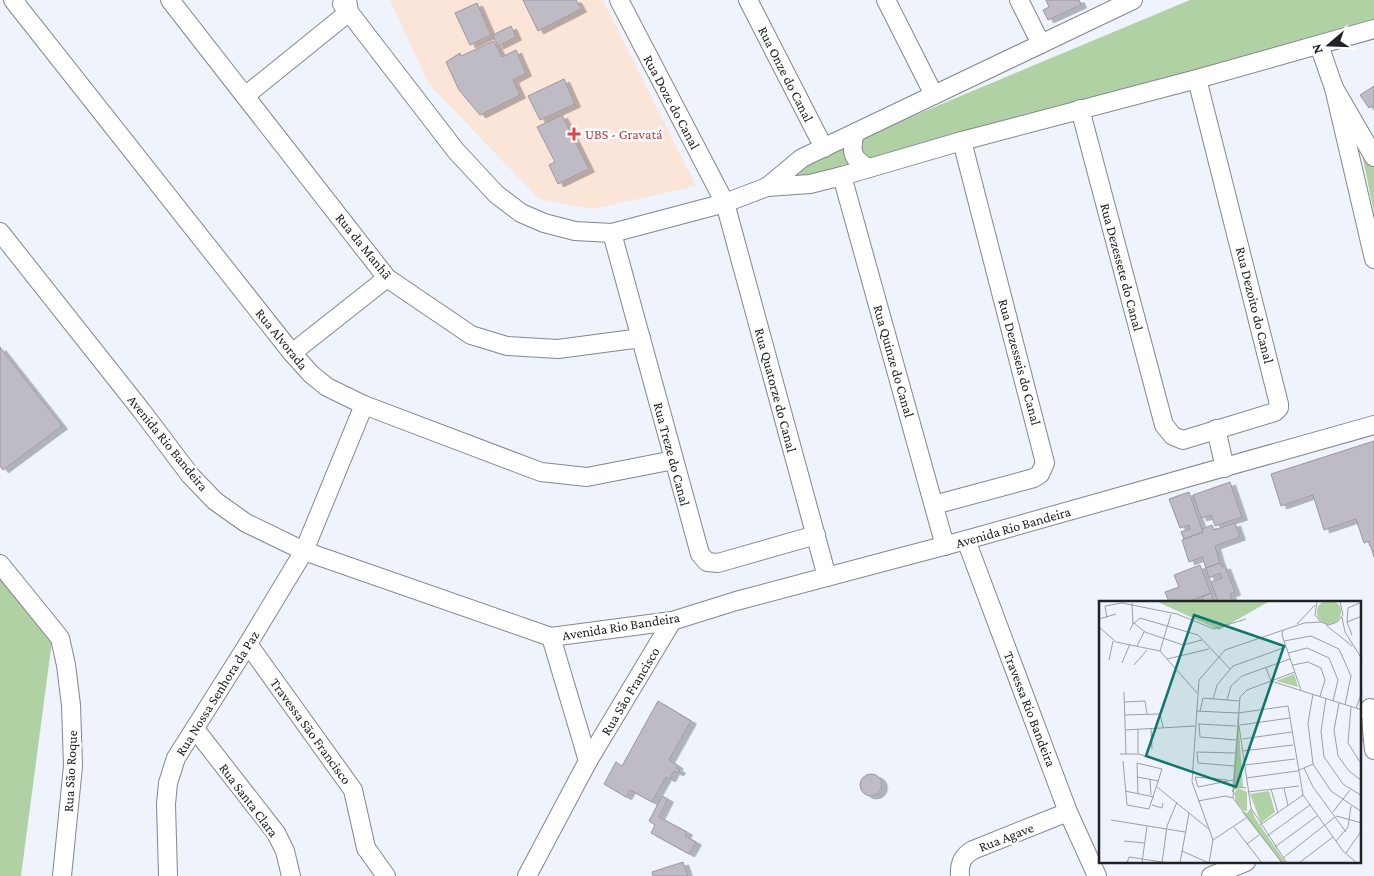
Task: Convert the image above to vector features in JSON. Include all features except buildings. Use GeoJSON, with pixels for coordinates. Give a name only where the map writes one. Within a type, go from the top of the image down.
{"type":"FeatureCollection","features":[{"type":"Feature","properties":{"kind":"street","name":"Rua Alvorada"},"geometry":{"type":"LineString","coordinates":[[13,0],[292,354],[327,388],[364,405],[541,472],[587,478],[674,460]]}},
{"type":"Feature","properties":{"kind":"street","name":"Rua da Manhã"},"geometry":{"type":"LineString","coordinates":[[170,0],[387,278],[471,335],[507,346],[558,349],[641,338]]}},
{"type":"Feature","properties":{"kind":"street","name":"Rua Doze do Canal"},"geometry":{"type":"LineString","coordinates":[[619,0],[725,203]]}},
{"type":"Feature","properties":{"kind":"street","name":"Rua Onze do Canal"},"geometry":{"type":"LineString","coordinates":[[748,0],[824,148]]}},
{"type":"Feature","properties":{"kind":"street"},"geometry":{"type":"LineString","coordinates":[[886,0],[934,95]]}},
{"type":"Feature","properties":{"kind":"street"},"geometry":{"type":"LineString","coordinates":[[1019,0],[1041,44]]}},
{"type":"Feature","properties":{"kind":"street"},"geometry":{"type":"LineString","coordinates":[[767,187],[802,158],[1133,0]]}},
{"type":"Feature","properties":{"kind":"street"},"geometry":{"type":"LineString","coordinates":[[245,96],[345,4],[456,151],[496,194],[521,213],[544,223],[575,232],[612,233],[725,203],[767,187],[810,184],[842,176],[962,141],[1197,79],[1374,29]]}},
{"type":"Feature","properties":{"kind":"street"},"geometry":{"type":"LineString","coordinates":[[1319,45],[1334,88],[1374,259]]}},
{"type":"Feature","properties":{"kind":"street","name":"Rua Dezoito do Canal"},"geometry":{"type":"LineString","coordinates":[[1164,425],[1173,436],[1183,440],[1275,412],[1279,408],[1197,79]]}},
{"type":"Feature","properties":{"kind":"street"},"geometry":{"type":"LineString","coordinates":[[1334,88],[1374,157]]}},
{"type":"Feature","properties":{"kind":"street","name":"Rua Dezessete do Canal"},"geometry":{"type":"LineString","coordinates":[[1080,109],[1164,425]]}},
{"type":"Feature","properties":{"kind":"street"},"geometry":{"type":"LineString","coordinates":[[854,133],[851,145],[853,154],[858,162],[869,168]]}},
{"type":"Feature","properties":{"kind":"street","name":"Rua Dezesseis do Canal"},"geometry":{"type":"LineString","coordinates":[[934,505],[1034,478],[1040,474],[1045,463],[962,141]]}},
{"type":"Feature","properties":{"kind":"street","name":"Rua Quinze do Canal"},"geometry":{"type":"LineString","coordinates":[[842,176],[944,546]]}},
{"type":"Feature","properties":{"kind":"street","name":"Rua Quatorze do Canal"},"geometry":{"type":"LineString","coordinates":[[725,203],[827,577]]}},
{"type":"Feature","properties":{"kind":"street","name":"Avenida Rio Bandeira"},"geometry":{"type":"LineString","coordinates":[[0,232],[196,481],[215,501],[246,523],[304,551],[552,637],[672,620],[736,601],[966,540],[1374,425]]}},
{"type":"Feature","properties":{"kind":"street","name":"Rua Treze do Canal"},"geometry":{"type":"LineString","coordinates":[[612,233],[700,554],[707,562],[718,563],[816,535]]}},
{"type":"Feature","properties":{"kind":"street"},"geometry":{"type":"LineString","coordinates":[[292,354],[387,278]]}},
{"type":"Feature","properties":{"kind":"street","name":"Rua Nossa Senhora da Paz"},"geometry":{"type":"LineString","coordinates":[[168,876],[166,804],[168,783],[176,758],[304,551],[364,405]]}},
{"type":"Feature","properties":{"kind":"street"},"geometry":{"type":"LineString","coordinates":[[1216,430],[1225,468]]}},
{"type":"Feature","properties":{"kind":"street","name":"Travessa Rio Bandeira"},"geometry":{"type":"LineString","coordinates":[[966,540],[1068,812],[1097,876]]}},
{"type":"Feature","properties":{"kind":"street","name":"Rua São Roque"},"geometry":{"type":"LineString","coordinates":[[0,564],[60,638],[66,665],[71,704],[73,766],[62,876]]}},
{"type":"Feature","properties":{"kind":"street","name":"Rua São Francisco"},"geometry":{"type":"LineString","coordinates":[[527,876],[588,761],[672,620]]}},
{"type":"Feature","properties":{"kind":"street","name":"Rua São Francisco"},"geometry":{"type":"LineString","coordinates":[[552,637],[588,761]]}},
{"type":"Feature","properties":{"kind":"street","name":"Travessa São Francisco"},"geometry":{"type":"LineString","coordinates":[[248,644],[353,790],[366,848],[386,876]]}},
{"type":"Feature","properties":{"kind":"street"},"geometry":{"type":"LineString","coordinates":[[1370,708],[1374,750]]}},
{"type":"Feature","properties":{"kind":"street","name":"Rua Santa Clara"},"geometry":{"type":"LineString","coordinates":[[195,730],[276,833],[285,850],[291,876]]}},
{"type":"Feature","properties":{"kind":"street","name":"Rua Agave"},"geometry":{"type":"LineString","coordinates":[[960,876],[960,866],[966,854],[1068,812]]}},
{"type":"Feature","properties":{"kind":"street"},"geometry":{"type":"LineString","coordinates":[[1212,876],[1241,864]]}},
{"type":"Feature","properties":{"kind":"shaded area","name":"UBS - Gravatá"},"geometry":{"type":"Polygon","coordinates":[[[390,0],[603,0],[696,186],[593,209],[539,199],[428,83],[390,0]]]}},
{"type":"Feature","properties":{"kind":"green space"},"geometry":{"type":"Polygon","coordinates":[[[1190,0],[1374,0],[1374,29],[736,198],[827,152],[1190,0]]]}},
{"type":"Feature","properties":{"kind":"green space"},"geometry":{"type":"Polygon","coordinates":[[[1359,140],[1374,165],[1374,212],[1359,140]]]}},
{"type":"Feature","properties":{"kind":"green space"},"geometry":{"type":"Polygon","coordinates":[[[0,570],[55,618],[21,876],[0,876],[0,570]]]}},
{"type":"Feature","properties":{"kind":"place","name":"UBS - Gravatá"},"geometry":{"type":"Point","coordinates":[574,134]}}]}
